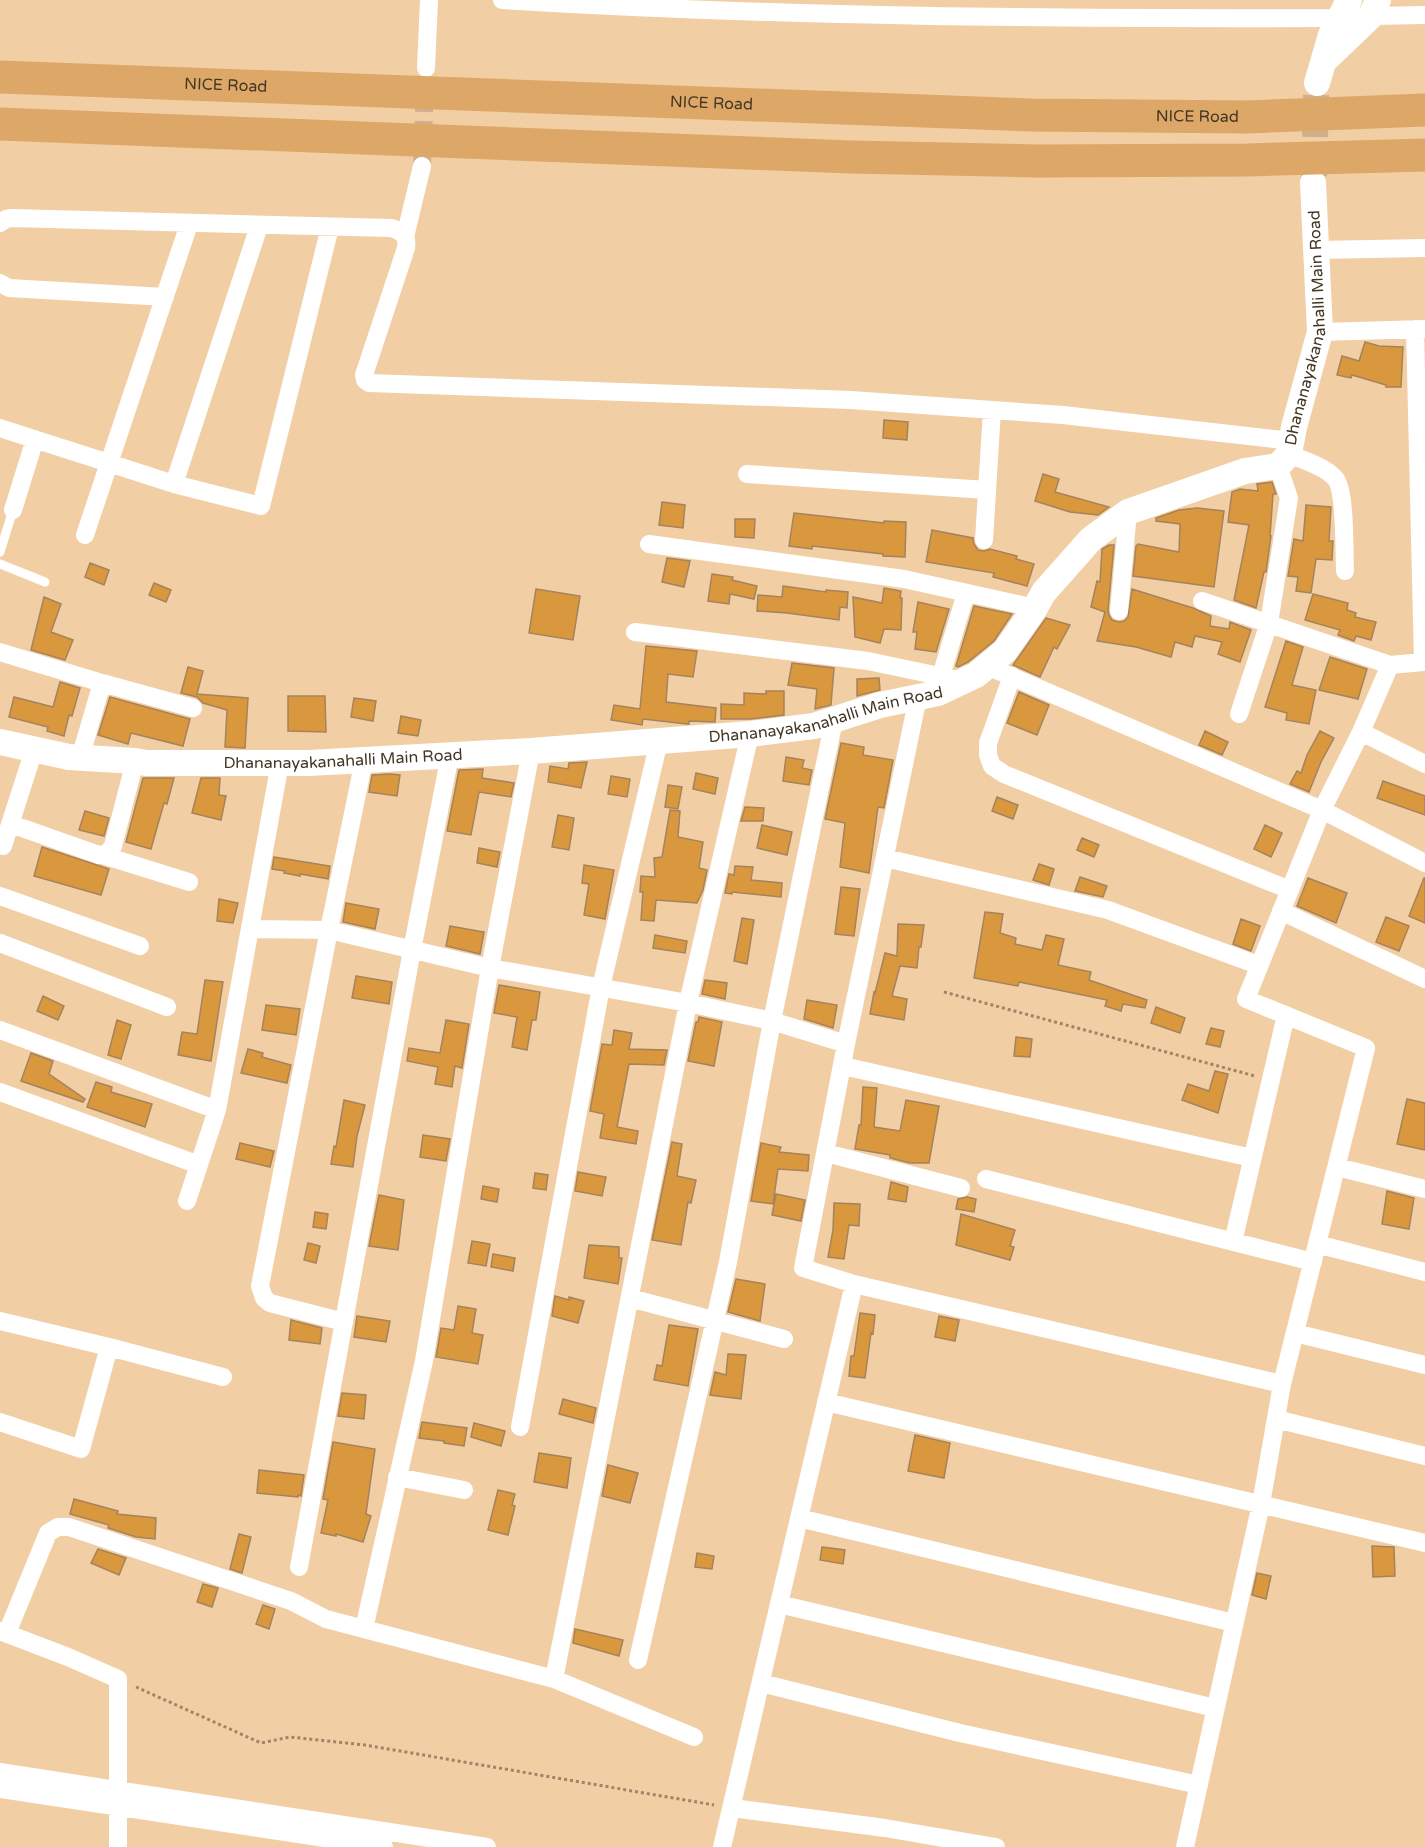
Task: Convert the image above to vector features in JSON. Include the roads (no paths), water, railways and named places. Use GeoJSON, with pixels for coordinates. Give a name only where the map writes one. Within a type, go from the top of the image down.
{"type":"FeatureCollection","features":[{"type":"Feature","properties":{"kind":"highway","name":"NICE Road"},"geometry":{"type":"LineString","coordinates":[[0,77],[1031,115],[1247,117],[1425,110]]}},
{"type":"Feature","properties":{"kind":"highway"},"geometry":{"type":"LineString","coordinates":[[0,124],[851,157],[1037,161],[1247,160],[1425,155]]}},
{"type":"Feature","properties":{"kind":"street"},"geometry":{"type":"LineString","coordinates":[[426,68],[429,0]]}},
{"type":"Feature","properties":{"kind":"street"},"geometry":{"type":"LineString","coordinates":[[502,0],[619,7],[843,7],[1017,18],[1203,18],[1374,8],[1425,15]]}},
{"type":"Feature","properties":{"kind":"street"},"geometry":{"type":"LineString","coordinates":[[1203,18],[1205,0]]}},
{"type":"Feature","properties":{"kind":"street"},"geometry":{"type":"LineString","coordinates":[[1345,9],[1331,34],[1319,73],[1374,8]]}},
{"type":"Feature","properties":{"kind":"street"},"geometry":{"type":"LineString","coordinates":[[422,166],[405,237],[406,248],[364,375],[365,380],[369,383],[851,400],[1064,415],[1286,454],[1323,469],[1338,480],[1342,495],[1345,571]]}},
{"type":"Feature","properties":{"kind":"street","name":"Dhananayakanahalli Main Road"},"geometry":{"type":"LineString","coordinates":[[0,742],[80,758],[146,763],[280,763],[364,760],[531,751],[750,734],[814,726],[880,705],[938,693],[952,679],[976,675],[1005,651],[1044,592],[1091,539],[1128,512],[1245,471],[1286,454],[1320,332],[1313,183]]}},
{"type":"Feature","properties":{"kind":"street"},"geometry":{"type":"LineString","coordinates":[[0,223],[12,218],[391,228],[405,237]]}},
{"type":"Feature","properties":{"kind":"street"},"geometry":{"type":"LineString","coordinates":[[85,535],[189,224]]}},
{"type":"Feature","properties":{"kind":"street"},"geometry":{"type":"LineString","coordinates":[[174,484],[259,226]]}},
{"type":"Feature","properties":{"kind":"street"},"geometry":{"type":"LineString","coordinates":[[0,428],[174,484],[261,506],[330,227]]}},
{"type":"Feature","properties":{"kind":"street"},"geometry":{"type":"LineString","coordinates":[[1316,250],[1425,248]]}},
{"type":"Feature","properties":{"kind":"street"},"geometry":{"type":"LineString","coordinates":[[0,282],[9,288],[165,297]]}},
{"type":"Feature","properties":{"kind":"street"},"geometry":{"type":"LineString","coordinates":[[1202,601],[1390,665],[1424,663],[1420,329],[1320,332]]}},
{"type":"Feature","properties":{"kind":"street"},"geometry":{"type":"LineString","coordinates":[[984,540],[992,410]]}},
{"type":"Feature","properties":{"kind":"street"},"geometry":{"type":"LineString","coordinates":[[13,510],[35,439]]}},
{"type":"Feature","properties":{"kind":"street"},"geometry":{"type":"LineString","coordinates":[[1239,714],[1269,623],[1289,498],[1286,454]]}},
{"type":"Feature","properties":{"kind":"street"},"geometry":{"type":"LineString","coordinates":[[747,474],[987,490]]}},
{"type":"Feature","properties":{"kind":"street"},"geometry":{"type":"LineString","coordinates":[[1119,611],[1128,512]]}},
{"type":"Feature","properties":{"kind":"street"},"geometry":{"type":"LineString","coordinates":[[649,544],[904,579],[1035,608]]}},
{"type":"Feature","properties":{"kind":"street"},"geometry":{"type":"LineString","coordinates":[[635,632],[868,661],[952,679],[966,593]]}},
{"type":"Feature","properties":{"kind":"street"},"geometry":{"type":"LineString","coordinates":[[0,652],[193,708]]}},
{"type":"Feature","properties":{"kind":"street"},"geometry":{"type":"LineString","coordinates":[[1185,1847],[1261,1504],[1282,1384],[1366,1047],[1246,999],[1322,810],[1390,665]]}},
{"type":"Feature","properties":{"kind":"street"},"geometry":{"type":"LineString","coordinates":[[987,666],[1322,810],[1425,863]]}},
{"type":"Feature","properties":{"kind":"street"},"geometry":{"type":"LineString","coordinates":[[1012,676],[988,742],[988,755],[992,766],[1004,774],[1290,890]]}},
{"type":"Feature","properties":{"kind":"street"},"geometry":{"type":"LineString","coordinates":[[80,758],[102,683]]}},
{"type":"Feature","properties":{"kind":"street"},"geometry":{"type":"LineString","coordinates":[[918,697],[846,1044],[803,1268],[854,1284],[1282,1384]]}},
{"type":"Feature","properties":{"kind":"street"},"geometry":{"type":"LineString","coordinates":[[638,1660],[728,1262],[772,1021],[834,720]]}},
{"type":"Feature","properties":{"kind":"street"},"geometry":{"type":"LineString","coordinates":[[1360,732],[1425,764]]}},
{"type":"Feature","properties":{"kind":"street"},"geometry":{"type":"LineString","coordinates":[[554,1679],[688,1003],[750,734]]}},
{"type":"Feature","properties":{"kind":"street"},"geometry":{"type":"LineString","coordinates":[[520,1427],[601,987],[659,741]]}},
{"type":"Feature","properties":{"kind":"street"},"geometry":{"type":"LineString","coordinates":[[1,848],[11,824],[34,750]]}},
{"type":"Feature","properties":{"kind":"street"},"geometry":{"type":"LineString","coordinates":[[364,1629],[424,1360],[490,968],[531,751]]}},
{"type":"Feature","properties":{"kind":"street"},"geometry":{"type":"LineString","coordinates":[[299,1567],[450,755]]}},
{"type":"Feature","properties":{"kind":"street"},"geometry":{"type":"LineString","coordinates":[[344,1322],[270,1303],[264,1298],[260,1286],[364,760]]}},
{"type":"Feature","properties":{"kind":"street"},"geometry":{"type":"LineString","coordinates":[[102,855],[110,853],[113,846],[135,761]]}},
{"type":"Feature","properties":{"kind":"street"},"geometry":{"type":"LineString","coordinates":[[187,1201],[217,1110],[280,763]]}},
{"type":"Feature","properties":{"kind":"street"},"geometry":{"type":"LineString","coordinates":[[11,824],[189,882]]}},
{"type":"Feature","properties":{"kind":"street"},"geometry":{"type":"LineString","coordinates":[[885,858],[1108,910],[1258,965]]}},
{"type":"Feature","properties":{"kind":"street"},"geometry":{"type":"LineString","coordinates":[[0,896],[140,946]]}},
{"type":"Feature","properties":{"kind":"street"},"geometry":{"type":"LineString","coordinates":[[1281,911],[1425,979]]}},
{"type":"Feature","properties":{"kind":"street"},"geometry":{"type":"LineString","coordinates":[[251,929],[329,930],[490,968],[688,1003],[772,1021],[846,1044]]}},
{"type":"Feature","properties":{"kind":"street"},"geometry":{"type":"LineString","coordinates":[[0,943],[167,1006]]}},
{"type":"Feature","properties":{"kind":"street"},"geometry":{"type":"LineString","coordinates":[[1233,1242],[1286,1015]]}},
{"type":"Feature","properties":{"kind":"street"},"geometry":{"type":"LineString","coordinates":[[0,1030],[217,1110]]}},
{"type":"Feature","properties":{"kind":"street"},"geometry":{"type":"LineString","coordinates":[[843,1066],[1252,1158]]}},
{"type":"Feature","properties":{"kind":"street"},"geometry":{"type":"LineString","coordinates":[[0,1092],[199,1165]]}},
{"type":"Feature","properties":{"kind":"street"},"geometry":{"type":"LineString","coordinates":[[826,1153],[961,1188]]}},
{"type":"Feature","properties":{"kind":"street"},"geometry":{"type":"LineString","coordinates":[[1337,1167],[1425,1189]]}},
{"type":"Feature","properties":{"kind":"street"},"geometry":{"type":"LineString","coordinates":[[986,1179],[1313,1262]]}},
{"type":"Feature","properties":{"kind":"street"},"geometry":{"type":"LineString","coordinates":[[1317,1244],[1425,1272]]}},
{"type":"Feature","properties":{"kind":"street"},"geometry":{"type":"LineString","coordinates":[[722,1847],[854,1284]]}},
{"type":"Feature","properties":{"kind":"street"},"geometry":{"type":"LineString","coordinates":[[630,1298],[784,1339]]}},
{"type":"Feature","properties":{"kind":"street"},"geometry":{"type":"LineString","coordinates":[[0,1321],[223,1377]]}},
{"type":"Feature","properties":{"kind":"street"},"geometry":{"type":"LineString","coordinates":[[1295,1333],[1425,1365]]}},
{"type":"Feature","properties":{"kind":"street"},"geometry":{"type":"LineString","coordinates":[[0,1422],[81,1449],[109,1347]]}},
{"type":"Feature","properties":{"kind":"street"},"geometry":{"type":"LineString","coordinates":[[826,1402],[1425,1543]]}},
{"type":"Feature","properties":{"kind":"street"},"geometry":{"type":"LineString","coordinates":[[1276,1419],[1425,1456]]}},
{"type":"Feature","properties":{"kind":"street"},"geometry":{"type":"LineString","coordinates":[[397,1477],[464,1490]]}},
{"type":"Feature","properties":{"kind":"street"},"geometry":{"type":"LineString","coordinates":[[799,1518],[1234,1623]]}},
{"type":"Feature","properties":{"kind":"street"},"geometry":{"type":"LineString","coordinates":[[118,1847],[118,1679],[3,1632],[48,1533],[58,1527],[291,1601],[326,1619],[554,1679],[694,1737]]}},
{"type":"Feature","properties":{"kind":"street"},"geometry":{"type":"LineString","coordinates":[[779,1604],[1215,1708]]}},
{"type":"Feature","properties":{"kind":"street"},"geometry":{"type":"LineString","coordinates":[[761,1683],[960,1733],[1199,1785]]}},
{"type":"Feature","properties":{"kind":"street"},"geometry":{"type":"LineString","coordinates":[[0,1772],[118,1799],[384,1847]]}},
{"type":"Feature","properties":{"kind":"street"},"geometry":{"type":"LineString","coordinates":[[0,1789],[118,1799],[487,1847]]}},
{"type":"Feature","properties":{"kind":"street"},"geometry":{"type":"LineString","coordinates":[[732,1808],[885,1828],[996,1847]]}},
{"type":"Feature","properties":{"kind":"lane"},"geometry":{"type":"LineString","coordinates":[[0,552],[13,510]]}},
{"type":"Feature","properties":{"kind":"lane"},"geometry":{"type":"LineString","coordinates":[[0,564],[45,582]]}},
{"type":"Feature","properties":{"kind":"tunnel"},"geometry":{"type":"LineString","coordinates":[[422,166],[425,84]]}},
{"type":"Feature","properties":{"kind":"tunnel"},"geometry":{"type":"LineString","coordinates":[[1314,176],[1316,95]]}}]}
